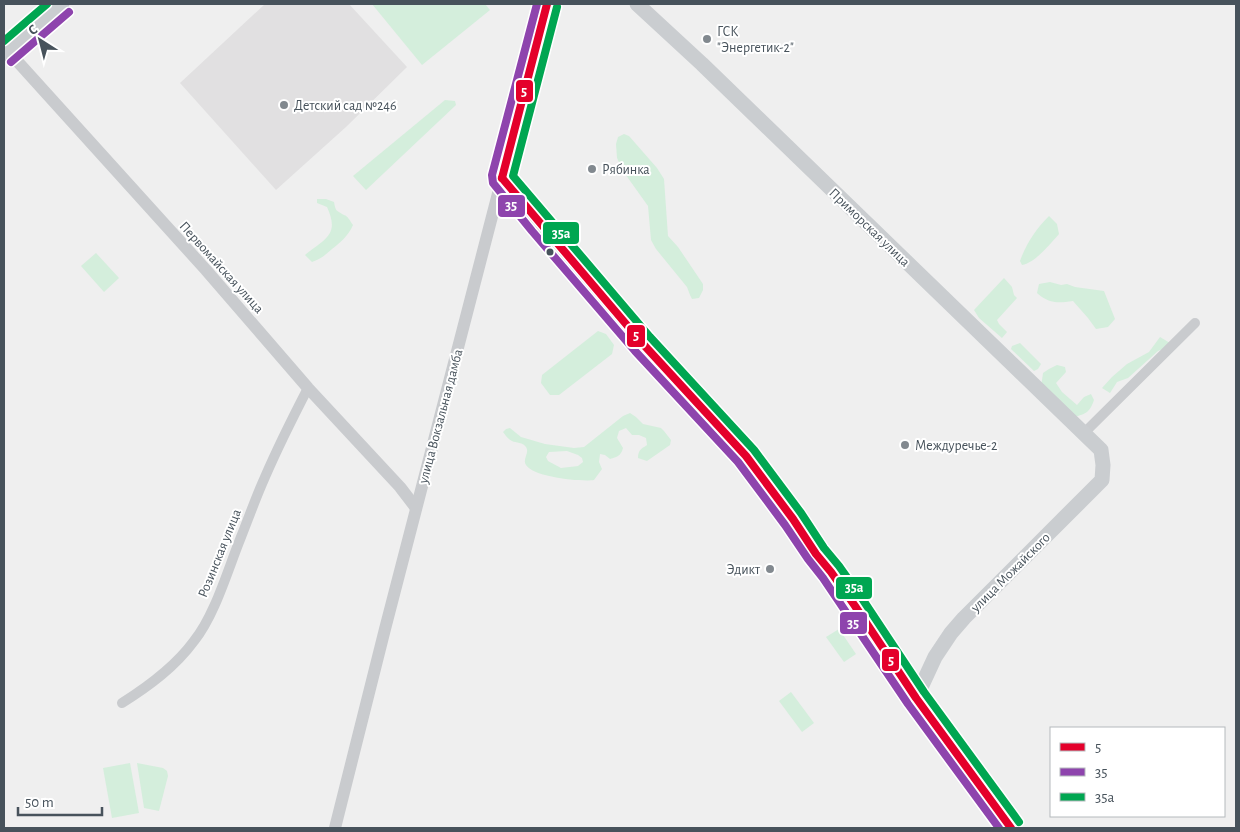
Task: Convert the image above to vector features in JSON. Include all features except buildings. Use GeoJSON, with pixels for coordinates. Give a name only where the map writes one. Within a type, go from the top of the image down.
{"type":"FeatureCollection","features":[{"type":"Feature","properties":{"kind":"main road"},"geometry":{"type":"LineString","coordinates":[[5,51],[62,4]]}},
{"type":"Feature","properties":{"kind":"main road","name":"улица Вокзальная дамба"},"geometry":{"type":"LineString","coordinates":[[502,178],[546,4]]}},
{"type":"Feature","properties":{"kind":"main road","name":"Приморская улица"},"geometry":{"type":"LineString","coordinates":[[637,4],[702,64],[1101,450]]}},
{"type":"Feature","properties":{"kind":"main road"},"geometry":{"type":"LineString","coordinates":[[502,178],[643,344],[746,456],[855,606],[916,698],[1011,828]]}},
{"type":"Feature","properties":{"kind":"main road","name":"улица Можайского"},"geometry":{"type":"LineString","coordinates":[[916,698],[935,657],[951,633],[1102,480],[1101,450]]}},
{"type":"Feature","properties":{"kind":"street","name":"Первомайская улица"},"geometry":{"type":"LineString","coordinates":[[5,51],[206,270],[308,388],[400,487],[416,508]]}},
{"type":"Feature","properties":{"kind":"street","name":"улица Вокзальная дамба"},"geometry":{"type":"LineString","coordinates":[[335,828],[384,628],[502,178]]}},
{"type":"Feature","properties":{"kind":"street"},"geometry":{"type":"LineString","coordinates":[[1084,433],[1194,323]]}},
{"type":"Feature","properties":{"kind":"street","name":"Розинская улица"},"geometry":{"type":"LineString","coordinates":[[122,703],[147,687],[178,662],[196,640],[219,594],[264,479],[308,388]]}},
{"type":"Feature","properties":{"kind":"shaded area","name":"Детский сад №246"},"geometry":{"type":"Polygon","coordinates":[[[265,4],[349,4],[407,67],[346,127],[276,190],[180,83],[265,4]]]}},
{"type":"Feature","properties":{"kind":"green space"},"geometry":{"type":"Polygon","coordinates":[[[372,4],[485,4],[490,10],[422,65],[372,4]]]}},
{"type":"Feature","properties":{"kind":"green space"},"geometry":{"type":"Polygon","coordinates":[[[445,100],[455,101],[456,105],[366,190],[353,176],[445,100]]]}},
{"type":"Feature","properties":{"kind":"green space"},"geometry":{"type":"Polygon","coordinates":[[[624,134],[629,136],[657,168],[664,179],[668,236],[678,247],[703,284],[703,290],[699,298],[692,299],[687,287],[656,249],[651,240],[648,206],[623,171],[617,158],[616,144],[618,137],[624,134]]]}},
{"type":"Feature","properties":{"kind":"green space"},"geometry":{"type":"Polygon","coordinates":[[[317,199],[326,199],[334,202],[335,208],[347,216],[353,225],[341,241],[323,257],[312,262],[305,255],[324,240],[331,230],[332,224],[327,207],[317,203],[317,199]]]}},
{"type":"Feature","properties":{"kind":"green space"},"geometry":{"type":"Polygon","coordinates":[[[1049,216],[1057,224],[1059,234],[1037,257],[1022,265],[1020,261],[1028,243],[1049,216]]]}},
{"type":"Feature","properties":{"kind":"green space"},"geometry":{"type":"Polygon","coordinates":[[[96,253],[119,278],[104,292],[81,266],[96,253]]]}},
{"type":"Feature","properties":{"kind":"green space"},"geometry":{"type":"Polygon","coordinates":[[[1004,278],[1012,287],[1017,298],[997,320],[1007,332],[1002,338],[979,318],[974,310],[1004,278]]]}},
{"type":"Feature","properties":{"kind":"green space"},"geometry":{"type":"Polygon","coordinates":[[[1050,282],[1104,291],[1115,319],[1108,327],[1096,329],[1073,301],[1054,302],[1037,293],[1039,284],[1050,282]]]}},
{"type":"Feature","properties":{"kind":"green space"},"geometry":{"type":"Polygon","coordinates":[[[598,331],[606,334],[614,345],[612,354],[559,395],[550,395],[541,383],[542,375],[598,331]]]}},
{"type":"Feature","properties":{"kind":"green space"},"geometry":{"type":"Polygon","coordinates":[[[1160,337],[1170,343],[1158,351],[1128,378],[1117,382],[1110,393],[1102,388],[1127,364],[1149,352],[1160,337]]]}},
{"type":"Feature","properties":{"kind":"green space"},"geometry":{"type":"Polygon","coordinates":[[[1020,343],[1041,364],[1038,369],[1034,371],[1011,349],[1012,346],[1020,343]]]}},
{"type":"Feature","properties":{"kind":"green space"},"geometry":{"type":"Polygon","coordinates":[[[1057,365],[1065,367],[1066,372],[1056,383],[1062,392],[1077,405],[1084,397],[1091,394],[1094,400],[1089,410],[1085,413],[1074,417],[1041,387],[1043,373],[1057,365]]]}},
{"type":"Feature","properties":{"kind":"green space"},"geometry":{"type":"Polygon","coordinates":[[[630,413],[643,424],[661,428],[671,440],[670,445],[647,461],[638,458],[640,450],[647,445],[646,438],[632,435],[626,428],[619,431],[617,438],[623,448],[621,453],[617,457],[610,459],[600,454],[599,462],[602,469],[594,480],[558,478],[530,469],[525,463],[527,449],[525,445],[514,442],[503,432],[510,428],[521,437],[545,444],[574,448],[584,447],[623,416],[630,413]],[[567,451],[549,452],[546,457],[548,461],[561,468],[578,466],[583,462],[582,458],[567,451]]]}},
{"type":"Feature","properties":{"kind":"green space"},"geometry":{"type":"Polygon","coordinates":[[[839,629],[856,654],[844,662],[826,637],[839,629]]]}},
{"type":"Feature","properties":{"kind":"green space"},"geometry":{"type":"Polygon","coordinates":[[[791,692],[814,723],[802,732],[779,701],[791,692]]]}},
{"type":"Feature","properties":{"kind":"green space"},"geometry":{"type":"Polygon","coordinates":[[[130,763],[139,813],[112,818],[103,768],[130,763]]]}},
{"type":"Feature","properties":{"kind":"green space"},"geometry":{"type":"Polygon","coordinates":[[[137,763],[163,768],[167,771],[168,776],[159,811],[144,808],[137,763]]]}},
{"type":"Feature","properties":{"kind":"transit line","name":"35а"},"geometry":{"type":"LineString","coordinates":[[4,41],[47,4]]}},
{"type":"Feature","properties":{"kind":"transit line","name":"35"},"geometry":{"type":"LineString","coordinates":[[537,4],[492,175],[493,183],[635,351],[738,462],[823,578],[908,704],[999,828]]}},
{"type":"Feature","properties":{"kind":"transit line","name":"5"},"geometry":{"type":"LineString","coordinates":[[502,178],[547,4]]}},
{"type":"Feature","properties":{"kind":"transit line","name":"35а"},"geometry":{"type":"LineString","coordinates":[[557,7],[513,176],[650,337],[754,450],[863,600],[924,692],[1019,822]]}},
{"type":"Feature","properties":{"kind":"transit line","name":"35"},"geometry":{"type":"LineString","coordinates":[[11,62],[69,12]]}},
{"type":"Feature","properties":{"kind":"transit line","name":"5"},"geometry":{"type":"LineString","coordinates":[[502,178],[643,344],[746,456],[855,606],[916,698],[1011,828]]}},
{"type":"Feature","properties":{"kind":"place","name":"ГСК \"Энергетик-2\""},"geometry":{"type":"Point","coordinates":[707,39]}},
{"type":"Feature","properties":{"kind":"place","name":"Детский сад №246"},"geometry":{"type":"Point","coordinates":[284,105]}},
{"type":"Feature","properties":{"kind":"place","name":"Рябинка"},"geometry":{"type":"Point","coordinates":[592,169]}},
{"type":"Feature","properties":{"kind":"place","name":"Междуречье-2"},"geometry":{"type":"Point","coordinates":[905,445]}},
{"type":"Feature","properties":{"kind":"place","name":"Эдикт"},"geometry":{"type":"Point","coordinates":[770,569]}}]}
